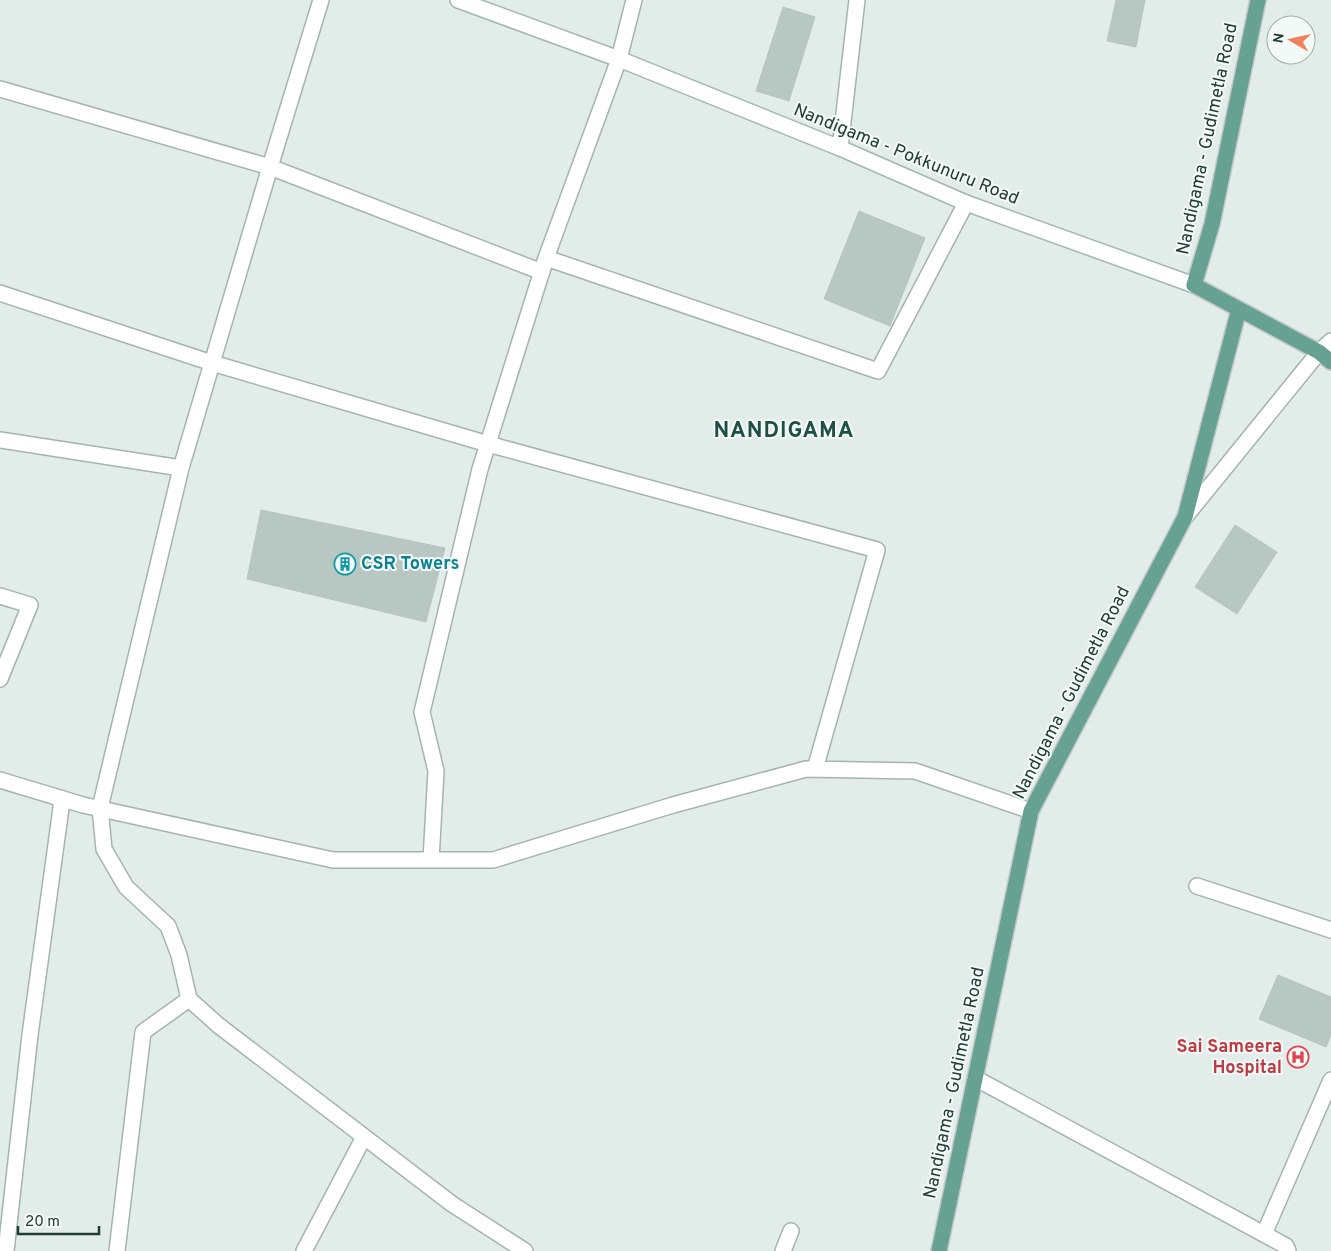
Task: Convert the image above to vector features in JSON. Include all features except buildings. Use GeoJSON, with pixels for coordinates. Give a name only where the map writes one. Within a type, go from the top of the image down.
{"type":"FeatureCollection","features":[{"type":"Feature","properties":{"kind":"main road","name":"Nandigama - Gudimetla Road"},"geometry":{"type":"LineString","coordinates":[[1194,285],[1212,224],[1258,0]]}},
{"type":"Feature","properties":{"kind":"main road","name":"Nandigama - Pokkunuru Road"},"geometry":{"type":"LineString","coordinates":[[1194,285],[1318,352],[1331,362]]}},
{"type":"Feature","properties":{"kind":"main road","name":"Nandigama - Gudimetla Road"},"geometry":{"type":"LineString","coordinates":[[939,1251],[1031,812],[1185,517],[1239,309]]}},
{"type":"Feature","properties":{"kind":"street"},"geometry":{"type":"LineString","coordinates":[[321,0],[181,468],[100,808],[104,849],[126,887],[168,926],[179,955],[189,999],[218,1024],[452,1204],[525,1251]]}},
{"type":"Feature","properties":{"kind":"street","name":"Nandigama - Pokkunuru Road"},"geometry":{"type":"LineString","coordinates":[[458,0],[619,59],[840,148],[966,203],[1194,285]]}},
{"type":"Feature","properties":{"kind":"street"},"geometry":{"type":"LineString","coordinates":[[431,860],[436,771],[422,712],[488,444],[544,265],[619,59],[634,0]]}},
{"type":"Feature","properties":{"kind":"street"},"geometry":{"type":"LineString","coordinates":[[840,148],[857,0]]}},
{"type":"Feature","properties":{"kind":"street"},"geometry":{"type":"LineString","coordinates":[[0,89],[270,167],[544,265],[878,371],[966,203]]}},
{"type":"Feature","properties":{"kind":"street"},"geometry":{"type":"LineString","coordinates":[[0,293],[212,364],[488,444],[877,550],[815,770]]}},
{"type":"Feature","properties":{"kind":"street"},"geometry":{"type":"LineString","coordinates":[[1185,517],[1318,352],[1331,341]]}},
{"type":"Feature","properties":{"kind":"street"},"geometry":{"type":"LineString","coordinates":[[0,440],[181,468]]}},
{"type":"Feature","properties":{"kind":"street"},"geometry":{"type":"LineString","coordinates":[[0,596],[30,605],[0,678]]}},
{"type":"Feature","properties":{"kind":"street"},"geometry":{"type":"LineString","coordinates":[[0,780],[100,808],[333,860],[493,860],[673,805],[806,769],[916,771],[1031,812]]}},
{"type":"Feature","properties":{"kind":"street"},"geometry":{"type":"LineString","coordinates":[[6,1251],[6,1188],[30,1036],[61,798]]}},
{"type":"Feature","properties":{"kind":"street"},"geometry":{"type":"LineString","coordinates":[[1197,886],[1331,930]]}},
{"type":"Feature","properties":{"kind":"street"},"geometry":{"type":"LineString","coordinates":[[117,1251],[143,1032],[189,999]]}},
{"type":"Feature","properties":{"kind":"street"},"geometry":{"type":"LineString","coordinates":[[975,1078],[1286,1246],[1288,1251]]}},
{"type":"Feature","properties":{"kind":"street"},"geometry":{"type":"LineString","coordinates":[[1264,1234],[1331,1080]]}},
{"type":"Feature","properties":{"kind":"street"},"geometry":{"type":"LineString","coordinates":[[304,1251],[364,1136]]}},
{"type":"Feature","properties":{"kind":"street"},"geometry":{"type":"LineString","coordinates":[[783,1251],[791,1231]]}},
{"type":"Feature","properties":{"kind":"place","name":"CSR Towers"},"geometry":{"type":"Point","coordinates":[345,564]}},
{"type":"Feature","properties":{"kind":"place","name":"Sai Sameera Hospital"},"geometry":{"type":"Point","coordinates":[1298,1057]}},
{"type":"Feature","properties":{"kind":"district","name":"NANDIGAMA"},"geometry":{"type":"Point","coordinates":[784,431]}}]}
